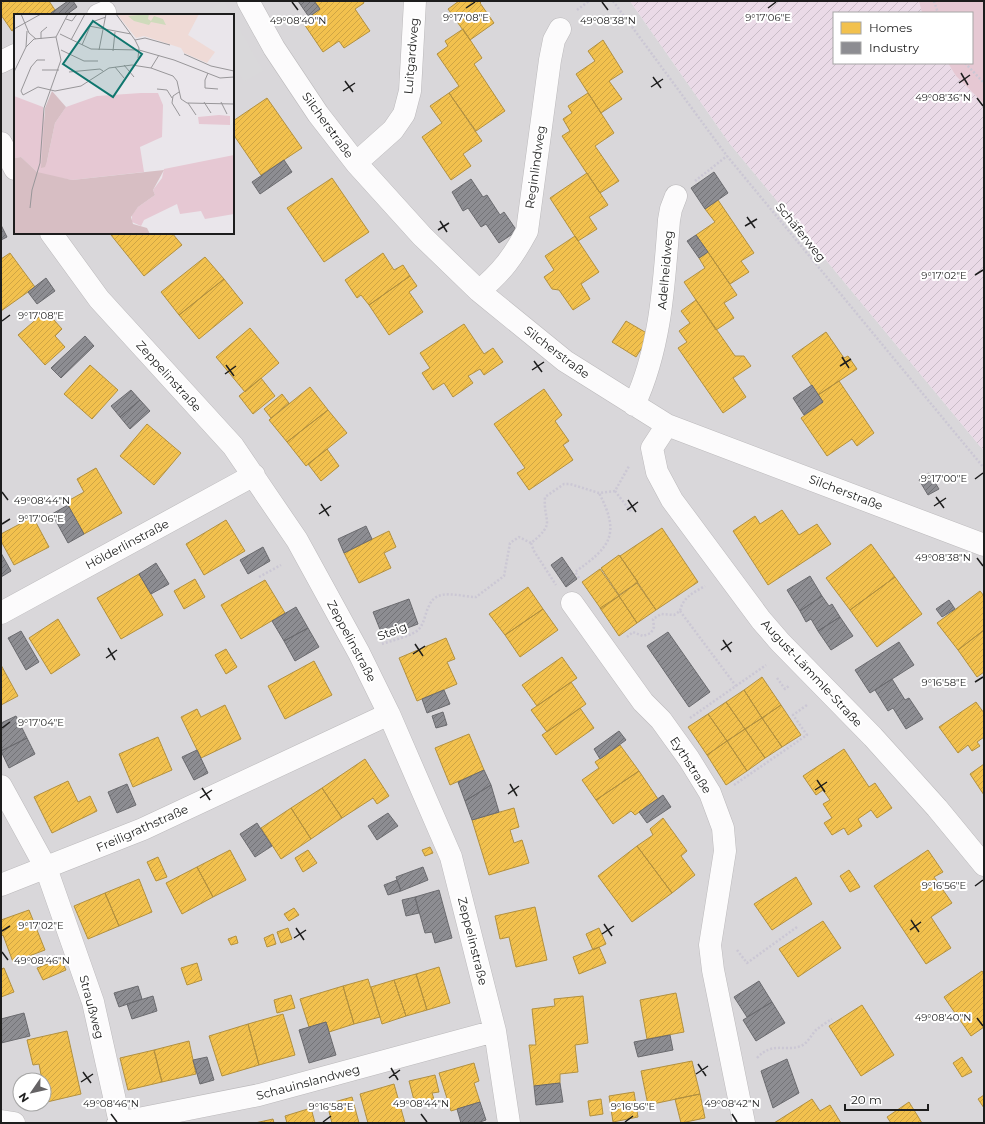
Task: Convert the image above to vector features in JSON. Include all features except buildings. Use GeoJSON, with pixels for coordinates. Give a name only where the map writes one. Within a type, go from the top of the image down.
{"type":"FeatureCollection","features":[{"type":"Feature","properties":{"kind":"street","name":"Silcherstraße"},"geometry":{"type":"LineString","coordinates":[[248,1],[274,48],[318,114],[356,163],[422,236],[479,291],[565,361],[667,425],[984,545]]}},
{"type":"Feature","properties":{"kind":"street","name":"Luitgardweg"},"geometry":{"type":"LineString","coordinates":[[356,163],[393,130],[404,114],[410,91],[415,1]]}},
{"type":"Feature","properties":{"kind":"street","name":"Reginlindweg"},"geometry":{"type":"LineString","coordinates":[[479,291],[494,278],[515,254],[527,231],[550,60],[554,40],[560,28]]}},
{"type":"Feature","properties":{"kind":"street"},"geometry":{"type":"LineString","coordinates":[[1,62],[14,56]]}},
{"type":"Feature","properties":{"kind":"street"},"geometry":{"type":"LineString","coordinates":[[1,143],[14,166]]}},
{"type":"Feature","properties":{"kind":"street","name":"Adelheidweg"},"geometry":{"type":"LineString","coordinates":[[634,405],[644,384],[657,338],[663,298],[669,220],[676,196]]}},
{"type":"Feature","properties":{"kind":"street","name":"Zeppelinstraße"},"geometry":{"type":"LineString","coordinates":[[52,234],[99,299],[233,446],[297,540],[359,653],[389,714],[451,857],[495,1031],[509,1123]]}},
{"type":"Feature","properties":{"kind":"street"},"geometry":{"type":"LineString","coordinates":[[652,448],[667,425]]}},
{"type":"Feature","properties":{"kind":"street","name":"August-Lämmle-Straße"},"geometry":{"type":"LineString","coordinates":[[652,448],[657,472],[672,500],[761,620],[937,808],[984,865]]}},
{"type":"Feature","properties":{"kind":"street","name":"Hölderlinstraße"},"geometry":{"type":"LineString","coordinates":[[1,613],[254,475]]}},
{"type":"Feature","properties":{"kind":"street","name":"Eythstraße"},"geometry":{"type":"LineString","coordinates":[[572,603],[643,702],[666,726],[710,793],[723,828],[725,851],[710,945],[713,970],[744,1123]]}},
{"type":"Feature","properties":{"kind":"street","name":"Freiligrathstraße"},"geometry":{"type":"LineString","coordinates":[[1,885],[143,829],[389,714]]}},
{"type":"Feature","properties":{"kind":"street","name":"Straußweg"},"geometry":{"type":"LineString","coordinates":[[1,786],[46,868],[92,1002],[119,1123]]}},
{"type":"Feature","properties":{"kind":"street","name":"Schauinslandweg"},"geometry":{"type":"LineString","coordinates":[[119,1123],[259,1095],[495,1031]]}},
{"type":"Feature","properties":{"kind":"street"},"geometry":{"type":"LineString","coordinates":[[1,1121],[14,1123]]}},
{"type":"Feature","properties":{"kind":"path","name":"Schäferweg"},"geometry":{"type":"LineString","coordinates":[[613,1],[727,156],[984,468]]}},
{"type":"Feature","properties":{"kind":"path"},"geometry":{"type":"LineString","coordinates":[[934,1],[938,12]]}},
{"type":"Feature","properties":{"kind":"path"},"geometry":{"type":"LineString","coordinates":[[966,64],[984,82]]}},
{"type":"Feature","properties":{"kind":"path"},"geometry":{"type":"LineString","coordinates":[[676,196],[727,156]]}},
{"type":"Feature","properties":{"kind":"path"},"geometry":{"type":"LineString","coordinates":[[614,491],[630,462],[652,448]]}},
{"type":"Feature","properties":{"kind":"path"},"geometry":{"type":"LineString","coordinates":[[572,603],[564,596],[534,551],[532,543],[544,532],[549,522],[545,497],[564,484],[570,484],[599,493],[614,491]]}},
{"type":"Feature","properties":{"kind":"path"},"geometry":{"type":"LineString","coordinates":[[614,491],[632,513]]}},
{"type":"Feature","properties":{"kind":"path"},"geometry":{"type":"LineString","coordinates":[[575,572],[604,549],[610,535],[607,507],[599,493]]}},
{"type":"Feature","properties":{"kind":"path","name":"Steig"},"geometry":{"type":"LineString","coordinates":[[359,653],[418,630],[423,623],[429,604],[435,598],[445,593],[476,597],[504,576],[510,543],[519,537],[532,543]]}},
{"type":"Feature","properties":{"kind":"path"},"geometry":{"type":"LineString","coordinates":[[619,668],[623,640],[633,632],[643,636],[651,633],[654,627],[653,619],[661,614],[674,615],[680,611],[682,603],[689,595],[707,585],[693,566],[711,553]]}},
{"type":"Feature","properties":{"kind":"path"},"geometry":{"type":"LineString","coordinates":[[680,611],[736,686]]}},
{"type":"Feature","properties":{"kind":"path"},"geometry":{"type":"LineString","coordinates":[[666,726],[736,686],[767,665]]}},
{"type":"Feature","properties":{"kind":"path"},"geometry":{"type":"LineString","coordinates":[[776,677],[785,689],[809,672]]}},
{"type":"Feature","properties":{"kind":"path"},"geometry":{"type":"LineString","coordinates":[[733,786],[807,734],[793,715],[827,691]]}},
{"type":"Feature","properties":{"kind":"path"},"geometry":{"type":"LineString","coordinates":[[714,919],[747,963],[797,927]]}},
{"type":"Feature","properties":{"kind":"path"},"geometry":{"type":"LineString","coordinates":[[735,1079],[752,1065],[765,1051],[773,1047],[799,1047],[804,1045],[817,1029],[832,1019]]}},
{"type":"Feature","properties":{"kind":"shaded area"},"geometry":{"type":"Polygon","coordinates":[[[1,1],[630,1],[730,144],[984,451],[984,1123],[1,1123],[1,1]]]}},
{"type":"Feature","properties":{"kind":"shaded area"},"geometry":{"type":"Polygon","coordinates":[[[224,1],[230,14],[205,14],[204,12],[224,1]]]}},
{"type":"Feature","properties":{"kind":"shaded area"},"geometry":{"type":"Polygon","coordinates":[[[630,1],[919,1],[922,12],[833,12],[833,64],[949,64],[956,76],[984,104],[984,451],[730,144],[630,1]]]}},
{"type":"Feature","properties":{"kind":"shaded area"},"geometry":{"type":"Polygon","coordinates":[[[919,1],[984,1],[984,104],[956,76],[949,64],[973,64],[973,12],[922,12],[919,1]]]}},
{"type":"Feature","properties":{"kind":"shaded area"},"geometry":{"type":"Polygon","coordinates":[[[234,20],[263,71],[244,82],[234,64],[234,20]]]}}]}
